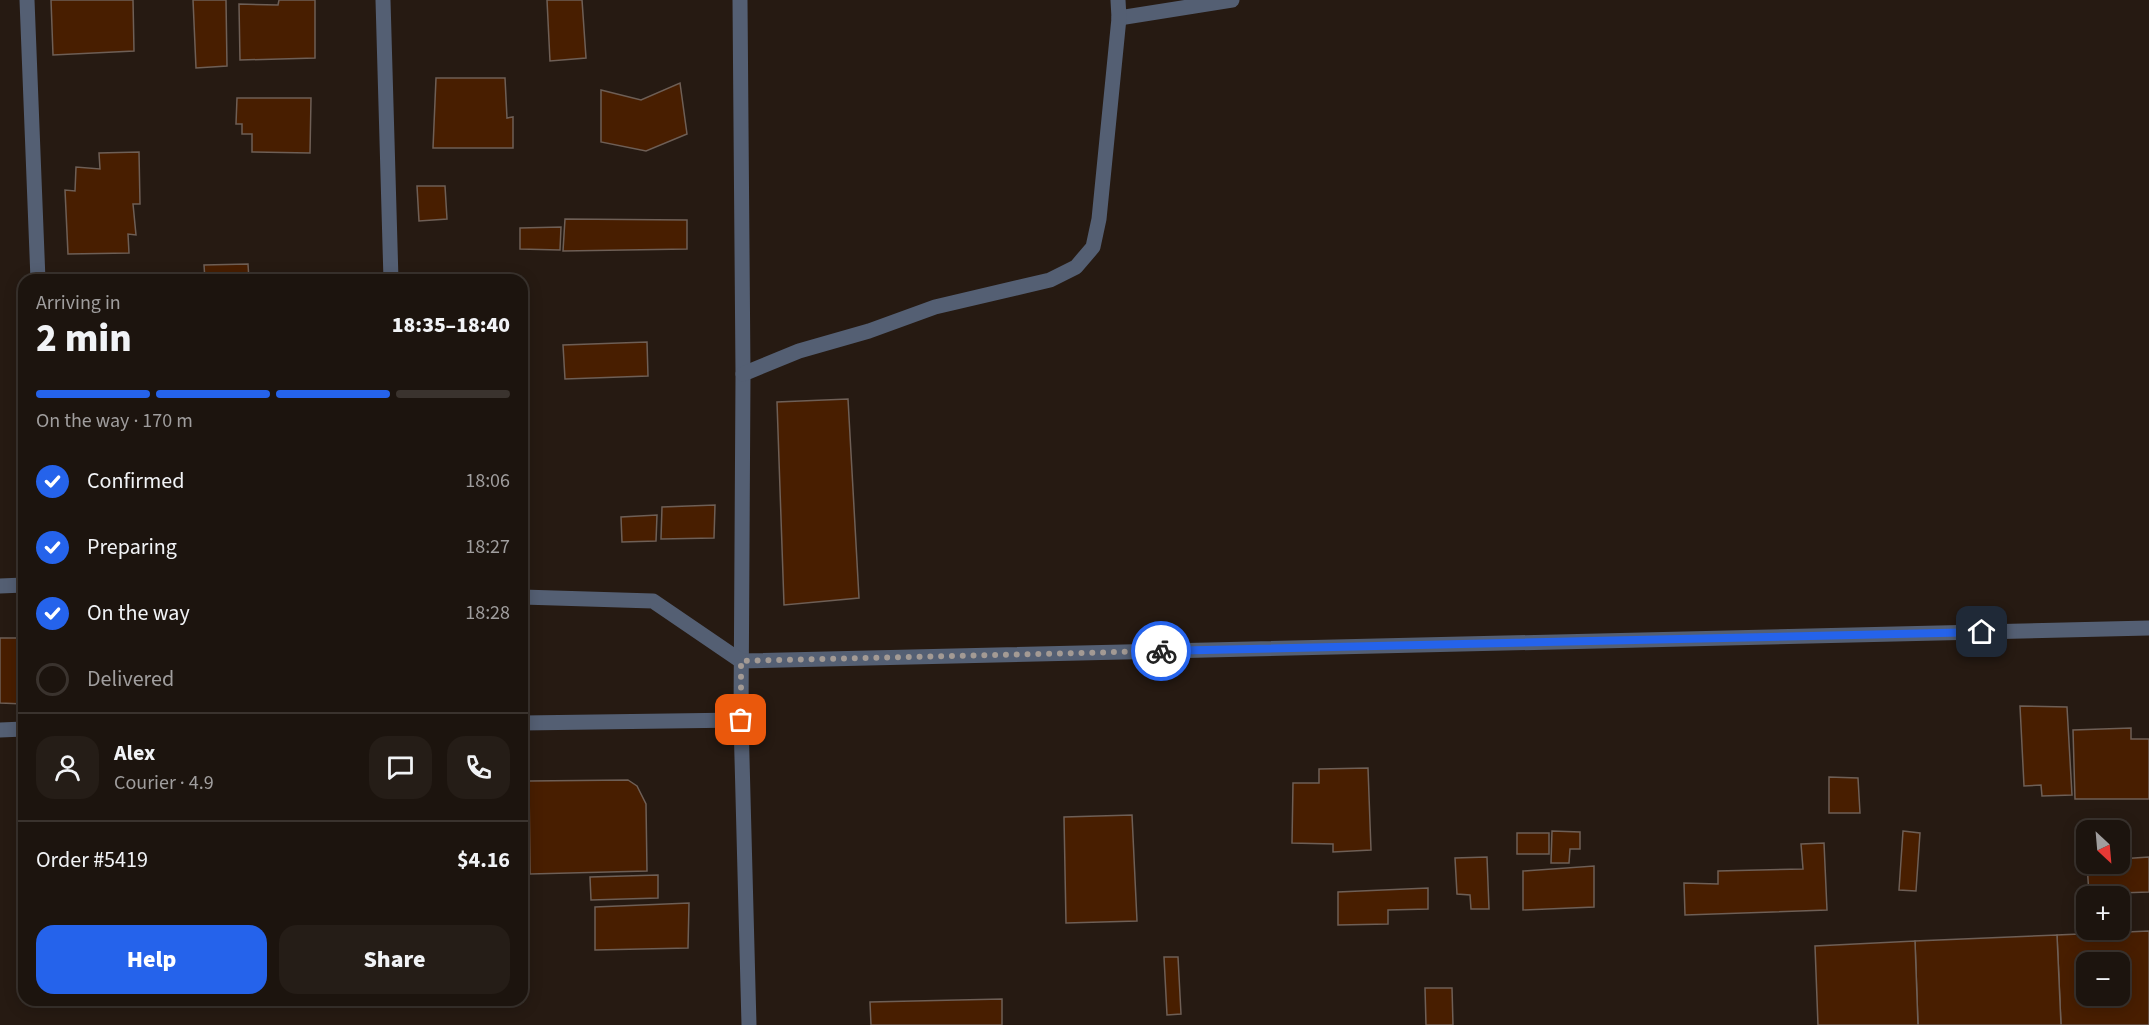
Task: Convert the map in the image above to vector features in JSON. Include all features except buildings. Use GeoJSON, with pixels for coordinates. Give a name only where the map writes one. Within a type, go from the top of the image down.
{"type":"FeatureCollection","features":[{"type":"Feature","properties":{"kind":"street"},"geometry":{"type":"LineString","coordinates":[[27,0],[38,274]]}},
{"type":"Feature","properties":{"kind":"street"},"geometry":{"type":"LineString","coordinates":[[383,0],[391,274]]}},
{"type":"Feature","properties":{"kind":"street"},"geometry":{"type":"LineString","coordinates":[[740,0],[743,374],[741,720],[748,1025]]}},
{"type":"Feature","properties":{"kind":"street"},"geometry":{"type":"LineString","coordinates":[[743,374],[799,351],[869,331],[935,307],[1050,280],[1076,267],[1093,247],[1099,219],[1119,18],[1118,0]]}},
{"type":"Feature","properties":{"kind":"street"},"geometry":{"type":"LineString","coordinates":[[1119,18],[1232,0]]}},
{"type":"Feature","properties":{"kind":"street"},"geometry":{"type":"LineString","coordinates":[[0,586],[18,585]]}},
{"type":"Feature","properties":{"kind":"street"},"geometry":{"type":"LineString","coordinates":[[528,597],[653,600],[741,661],[2149,628]]}},
{"type":"Feature","properties":{"kind":"street"},"geometry":{"type":"LineString","coordinates":[[528,723],[741,720]]}},
{"type":"Feature","properties":{"kind":"street"},"geometry":{"type":"LineString","coordinates":[[0,730],[18,729]]}},
{"type":"Feature","properties":{"kind":"way so far"},"geometry":{"type":"LineString","coordinates":[[741,720],[741,661],[1161,651]]}},
{"type":"Feature","properties":{"kind":"route"},"geometry":{"type":"LineString","coordinates":[[1161,651],[1982,632]]}}]}
